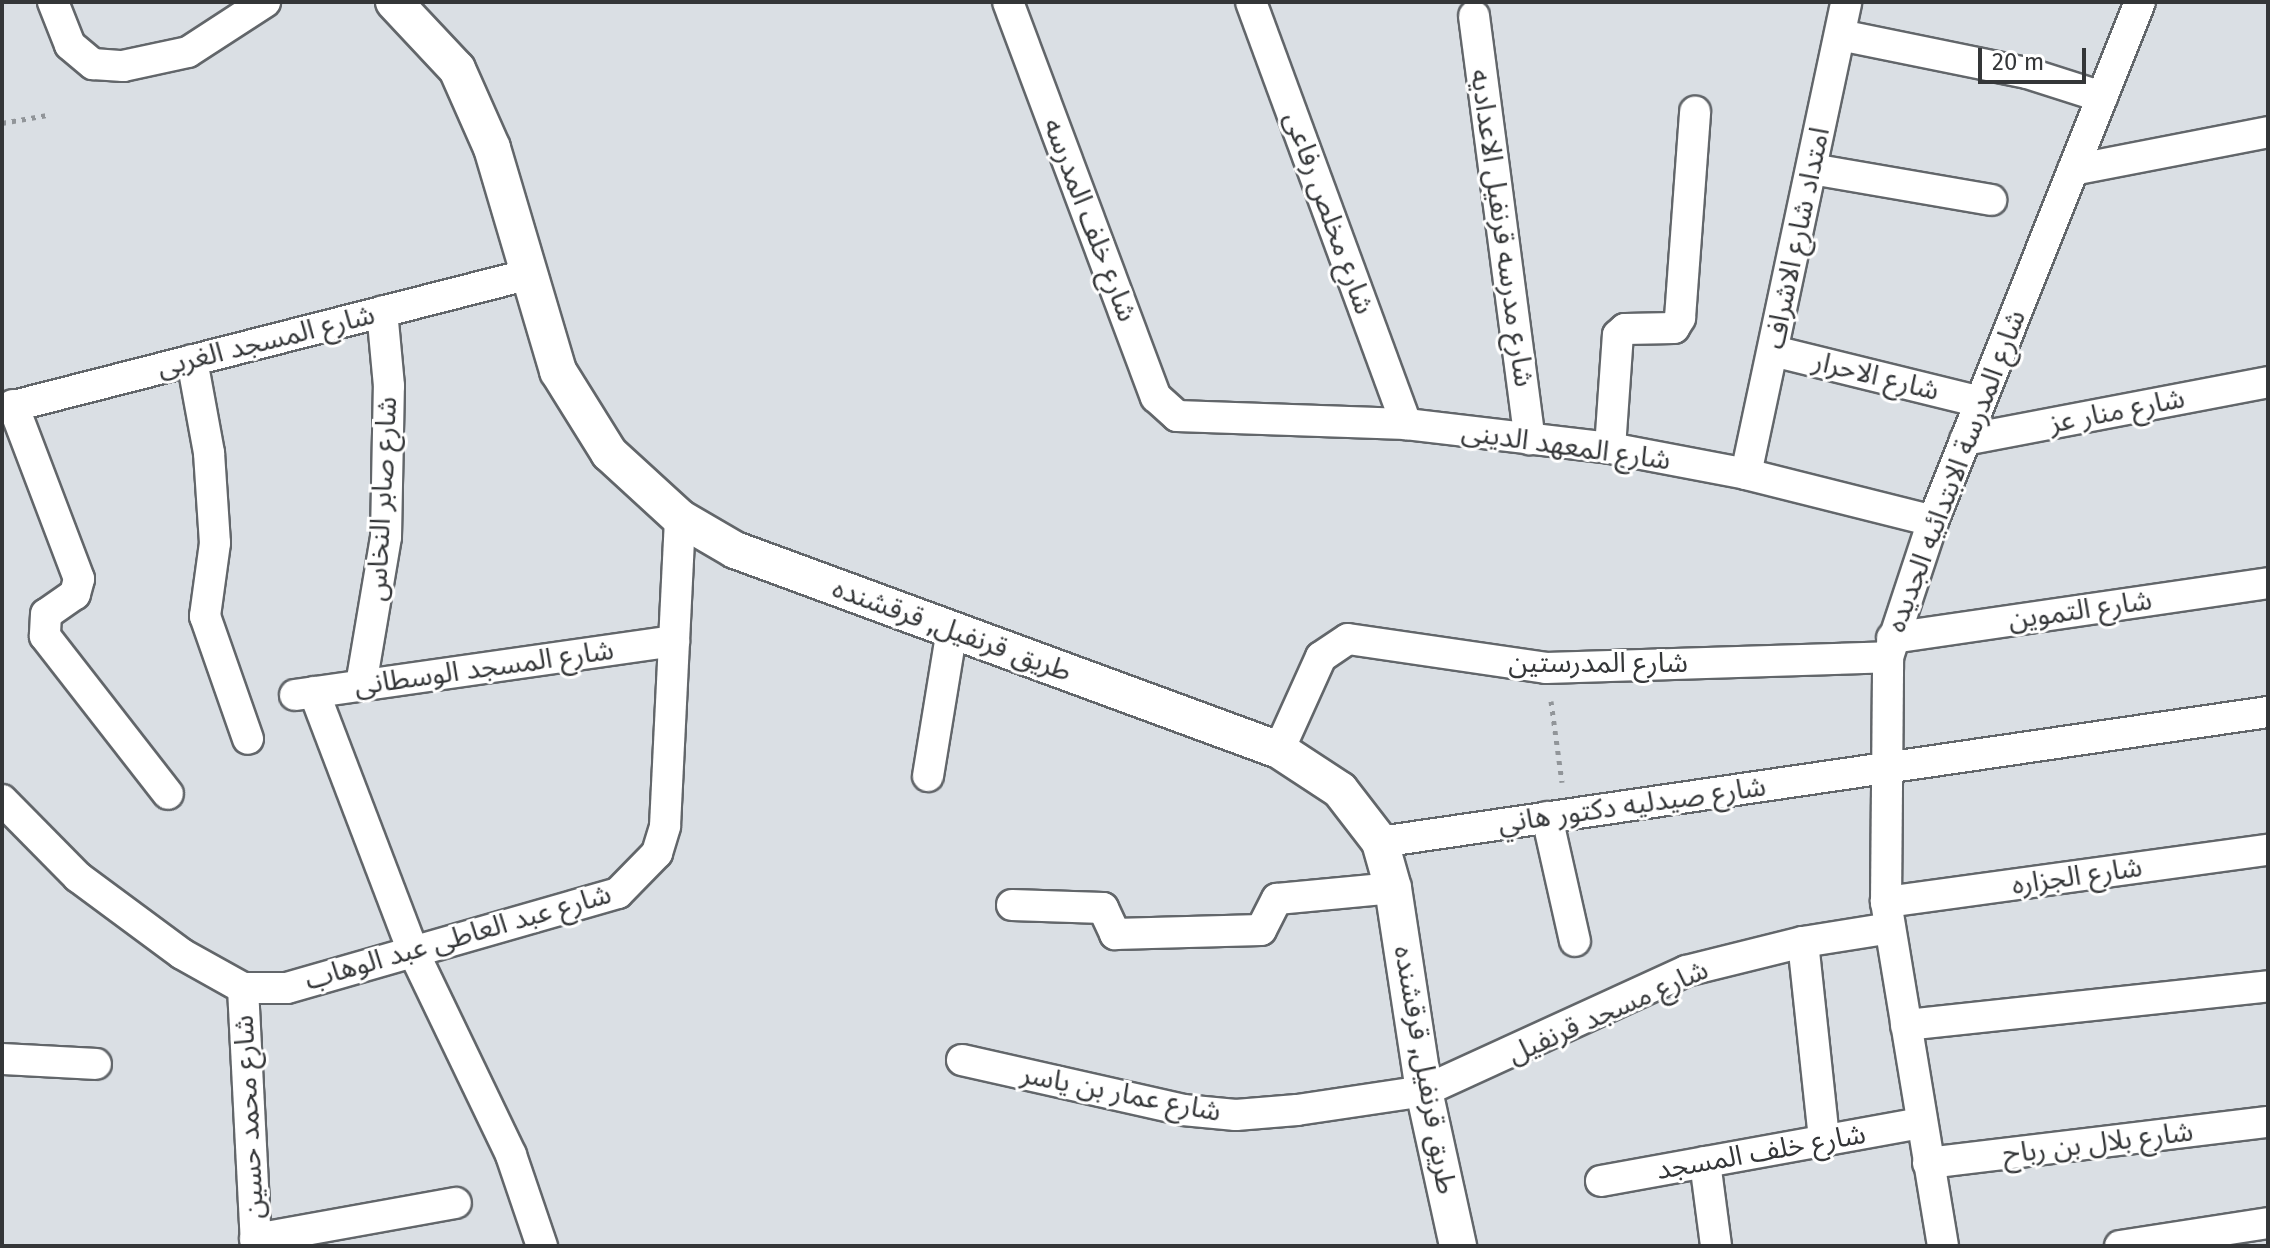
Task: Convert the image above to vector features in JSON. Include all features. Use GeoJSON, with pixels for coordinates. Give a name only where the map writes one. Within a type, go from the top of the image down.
{"type":"FeatureCollection","features":[{"type":"Feature","properties":{"kind":"street"},"geometry":{"type":"LineString","coordinates":[[53,2],[70,45],[93,64],[123,66],[188,52],[265,2]]}},
{"type":"Feature","properties":{"kind":"street","name":"طريق قرنفيل, قرقشنده"},"geometry":{"type":"LineString","coordinates":[[394,2],[457,69],[492,148],[558,371],[609,453],[680,518],[735,550],[1279,750],[1340,790],[1380,842],[1393,888],[1424,1091],[1458,1246]]}},
{"type":"Feature","properties":{"kind":"street","name":"شارع خلف المدرسه"},"geometry":{"type":"LineString","coordinates":[[1008,2],[1156,397],[1164,409],[1192,419]]}},
{"type":"Feature","properties":{"kind":"street","name":"شارع مخلص رفاعى"},"geometry":{"type":"LineString","coordinates":[[1251,2],[1406,424]]}},
{"type":"Feature","properties":{"kind":"street","name":"امتداد شارع الاشراف"},"geometry":{"type":"LineString","coordinates":[[1746,474],[1846,2]]}},
{"type":"Feature","properties":{"kind":"street","name":"شارع المدرسة الابتدائيه الجديده"},"geometry":{"type":"LineString","coordinates":[[1943,1246],[1888,915],[1883,767],[1890,648],[1933,521],[2140,2]]}},
{"type":"Feature","properties":{"kind":"street","name":"شارع مدرسه قرنفيل الاعداديه"},"geometry":{"type":"LineString","coordinates":[[1474,16],[1530,439]]}},
{"type":"Feature","properties":{"kind":"street"},"geometry":{"type":"LineString","coordinates":[[1840,35],[2027,73],[2102,97]]}},
{"type":"Feature","properties":{"kind":"street"},"geometry":{"type":"LineString","coordinates":[[1610,448],[1618,335],[1625,329],[1674,328],[1680,318],[1695,112]]}},
{"type":"Feature","properties":{"kind":"street"},"geometry":{"type":"LineString","coordinates":[[2073,170],[2268,132]]}},
{"type":"Feature","properties":{"kind":"street"},"geometry":{"type":"LineString","coordinates":[[1812,169],[1991,200]]}},
{"type":"Feature","properties":{"kind":"street","name":"شارع المسجد الغربى"},"geometry":{"type":"LineString","coordinates":[[7,407],[530,274]]}},
{"type":"Feature","properties":{"kind":"street","name":"شارع صابر النخاس"},"geometry":{"type":"LineString","coordinates":[[361,685],[377,611],[390,461],[382,311]]}},
{"type":"Feature","properties":{"kind":"street","name":"شارع الاحرار"},"geometry":{"type":"LineString","coordinates":[[1773,351],[1980,402]]}},
{"type":"Feature","properties":{"kind":"street"},"geometry":{"type":"LineString","coordinates":[[192,360],[209,453],[215,543],[205,616],[248,739]]}},
{"type":"Feature","properties":{"kind":"street","name":"شارع منار عز"},"geometry":{"type":"LineString","coordinates":[[1965,440],[2268,382]]}},
{"type":"Feature","properties":{"kind":"street"},"geometry":{"type":"LineString","coordinates":[[7,407],[79,579],[75,594],[46,614],[45,636],[168,794]]}},
{"type":"Feature","properties":{"kind":"street","name":"شارع المعهد الدينى"},"geometry":{"type":"LineString","coordinates":[[1192,419],[1406,424],[1610,448],[1746,474],[1933,521]]}},
{"type":"Feature","properties":{"kind":"street","name":"شارع عبد العاطى عبد الوهاب"},"geometry":{"type":"LineString","coordinates":[[243,988],[287,988],[618,893],[641,876],[665,826],[680,518]]}},
{"type":"Feature","properties":{"kind":"street","name":"شارع التموين"},"geometry":{"type":"LineString","coordinates":[[1890,648],[2268,583]]}},
{"type":"Feature","properties":{"kind":"street"},"geometry":{"type":"LineString","coordinates":[[928,776],[952,630]]}},
{"type":"Feature","properties":{"kind":"street","name":"شارع المدرستين"},"geometry":{"type":"LineString","coordinates":[[1279,750],[1321,657],[1348,639],[1546,668],[1890,648]]}},
{"type":"Feature","properties":{"kind":"street","name":"شارع المسجد الوسطانى"},"geometry":{"type":"LineString","coordinates":[[413,951],[304,694],[674,641]]}},
{"type":"Feature","properties":{"kind":"street","name":"شارع صيدليه دكتور هاني"},"geometry":{"type":"LineString","coordinates":[[1380,842],[2268,712]]}},
{"type":"Feature","properties":{"kind":"street"},"geometry":{"type":"LineString","coordinates":[[2,800],[78,877],[182,954],[243,988]]}},
{"type":"Feature","properties":{"kind":"street"},"geometry":{"type":"LineString","coordinates":[[1556,816],[1575,941]]}},
{"type":"Feature","properties":{"kind":"street","name":"شارع الجزاره"},"geometry":{"type":"LineString","coordinates":[[1888,915],[2268,850]]}},
{"type":"Feature","properties":{"kind":"street"},"geometry":{"type":"LineString","coordinates":[[1012,905],[1103,908],[1115,934],[1261,930],[1277,899],[1393,888]]}},
{"type":"Feature","properties":{"kind":"street","name":"شارع مسجد قرنفيل"},"geometry":{"type":"LineString","coordinates":[[1424,1091],[1686,971],[1803,942],[1888,915]]}},
{"type":"Feature","properties":{"kind":"street"},"geometry":{"type":"LineString","coordinates":[[1803,942],[1824,1140]]}},
{"type":"Feature","properties":{"kind":"street"},"geometry":{"type":"LineString","coordinates":[[413,951],[511,1155],[542,1246]]}},
{"type":"Feature","properties":{"kind":"street"},"geometry":{"type":"LineString","coordinates":[[1906,1025],[2268,986]]}},
{"type":"Feature","properties":{"kind":"street","name":"شارع محمد حسين"},"geometry":{"type":"LineString","coordinates":[[243,988],[255,1243]]}},
{"type":"Feature","properties":{"kind":"street"},"geometry":{"type":"LineString","coordinates":[[2,1059],[96,1064]]}},
{"type":"Feature","properties":{"kind":"street","name":"شارع عمار بن ياسر"},"geometry":{"type":"LineString","coordinates":[[962,1060],[1183,1110],[1236,1115],[1424,1091]]}},
{"type":"Feature","properties":{"kind":"street","name":"شارع بلال بن رباح"},"geometry":{"type":"LineString","coordinates":[[1928,1163],[2268,1122]]}},
{"type":"Feature","properties":{"kind":"street","name":"شارع خلف المسجد"},"geometry":{"type":"LineString","coordinates":[[1601,1181],[1921,1123]]}},
{"type":"Feature","properties":{"kind":"street"},"geometry":{"type":"LineString","coordinates":[[1705,1162],[1716,1246]]}},
{"type":"Feature","properties":{"kind":"street"},"geometry":{"type":"LineString","coordinates":[[255,1243],[456,1203]]}},
{"type":"Feature","properties":{"kind":"street"},"geometry":{"type":"LineString","coordinates":[[2120,1246],[2156,1243],[2268,1223]]}},
{"type":"Feature","properties":{"kind":"path"},"geometry":{"type":"LineString","coordinates":[[2,123],[47,115]]}},
{"type":"Feature","properties":{"kind":"path"},"geometry":{"type":"LineString","coordinates":[[1546,668],[1556,816]]}}]}
